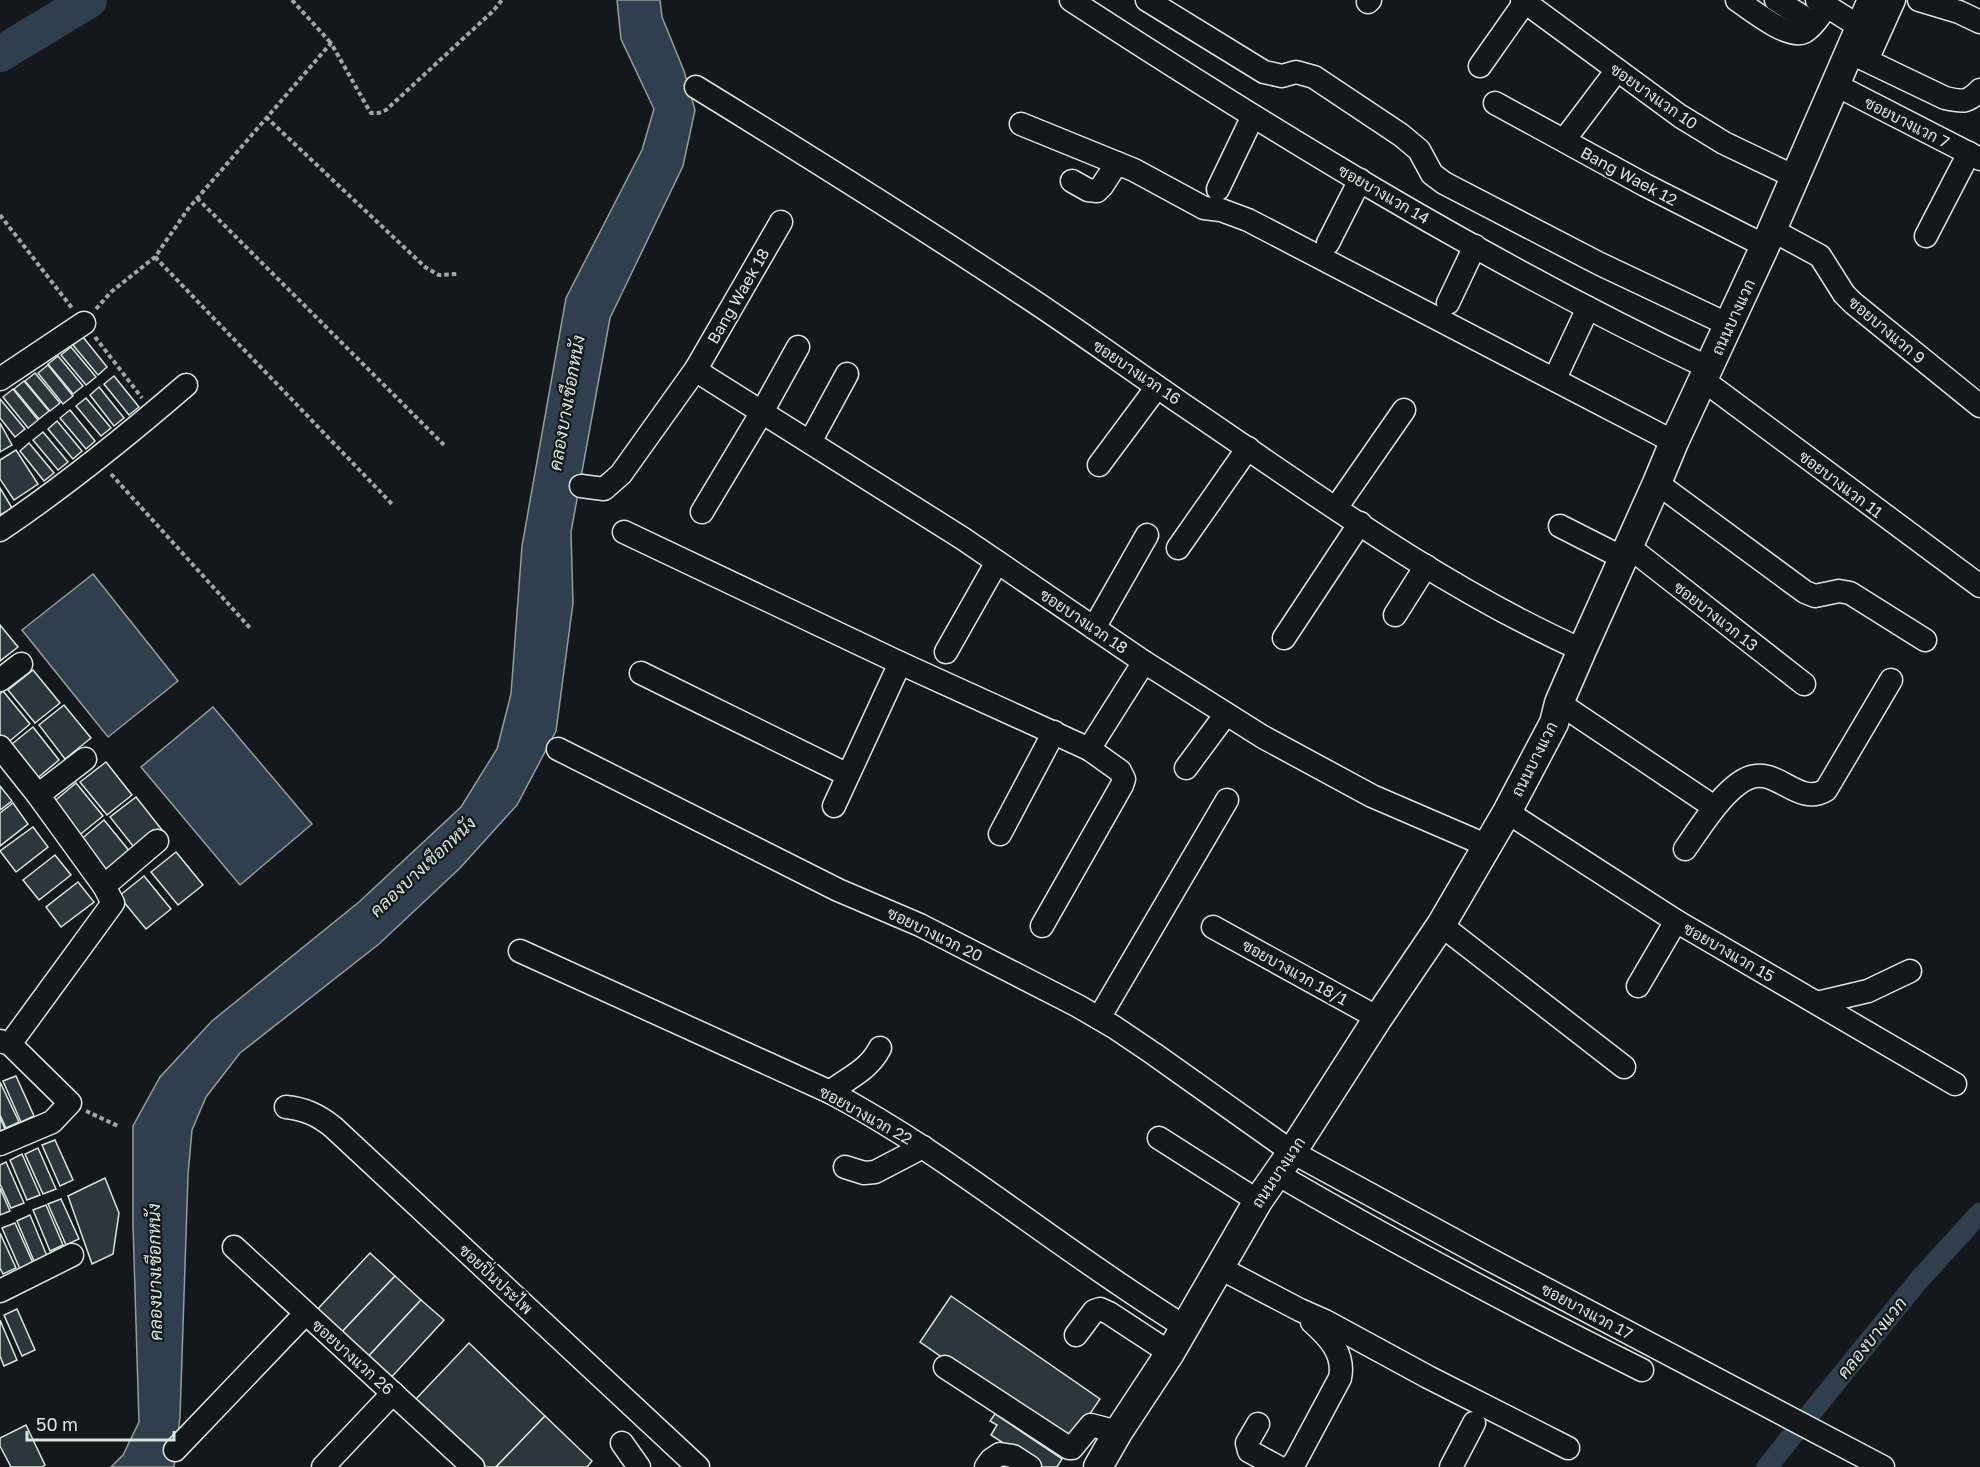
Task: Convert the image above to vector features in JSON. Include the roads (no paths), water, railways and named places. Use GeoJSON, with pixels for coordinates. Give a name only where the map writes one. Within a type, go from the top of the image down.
{"type":"FeatureCollection","features":[{"type":"Feature","properties":{"kind":"main road","name":"ถนนบางแวก"},"geometry":{"type":"LineString","coordinates":[[1103,1465],[1118,1432],[1170,1353],[1258,1202],[1441,925],[1488,846],[1554,723],[1558,704],[1674,442],[1730,325],[1834,84],[1858,46],[1872,0]]}},
{"type":"Feature","properties":{"kind":"street","name":"ซอยบางแวก 14"},"geometry":{"type":"LineString","coordinates":[[1071,0],[1253,116],[1360,180],[1545,286],[1706,374]]}},
{"type":"Feature","properties":{"kind":"street"},"geometry":{"type":"LineString","coordinates":[[1147,0],[1264,72],[1282,76],[1296,72],[1314,77],[1410,142],[1419,150],[1432,174],[1444,183],[1600,264],[1730,325]]}},
{"type":"Feature","properties":{"kind":"street"},"geometry":{"type":"LineString","coordinates":[[1737,0],[1783,30],[1797,33],[1803,33],[1819,10]]}},
{"type":"Feature","properties":{"kind":"street"},"geometry":{"type":"LineString","coordinates":[[1776,0],[1819,10],[1858,46],[1946,98],[1962,102],[1972,99],[1980,90]]}},
{"type":"Feature","properties":{"kind":"street"},"geometry":{"type":"LineString","coordinates":[[1858,46],[1894,0]]}},
{"type":"Feature","properties":{"kind":"street"},"geometry":{"type":"LineString","coordinates":[[1919,0],[1959,12],[1980,22]]}},
{"type":"Feature","properties":{"kind":"street"},"geometry":{"type":"LineString","coordinates":[[1480,66],[1523,1]]}},
{"type":"Feature","properties":{"kind":"street","name":"ซอยบางแวก 10"},"geometry":{"type":"LineString","coordinates":[[1523,1],[1680,116],[1724,143],[1795,177]]}},
{"type":"Feature","properties":{"kind":"street"},"geometry":{"type":"LineString","coordinates":[[1571,131],[1617,70]]}},
{"type":"Feature","properties":{"kind":"street","name":"ซอยบางแวก 7"},"geometry":{"type":"LineString","coordinates":[[1834,84],[1975,156]]}},
{"type":"Feature","properties":{"kind":"street","name":"ซอยบางแวก 16"},"geometry":{"type":"LineString","coordinates":[[696,87],[880,200],[1023,294],[1336,508],[1426,566],[1492,605],[1582,650]]}},
{"type":"Feature","properties":{"kind":"street","name":"Bang Waek 12"},"geometry":{"type":"LineString","coordinates":[[1495,103],[1645,185],[1768,238]]}},
{"type":"Feature","properties":{"kind":"street"},"geometry":{"type":"LineString","coordinates":[[1218,189],[1253,116]]}},
{"type":"Feature","properties":{"kind":"street"},"geometry":{"type":"LineString","coordinates":[[1021,124],[1134,170],[1204,208],[1221,210],[1248,220],[1674,442]]}},
{"type":"Feature","properties":{"kind":"street"},"geometry":{"type":"LineString","coordinates":[[1926,236],[1975,156]]}},
{"type":"Feature","properties":{"kind":"street"},"geometry":{"type":"LineString","coordinates":[[1072,182],[1088,190],[1096,191],[1102,186],[1117,163]]}},
{"type":"Feature","properties":{"kind":"street"},"geometry":{"type":"LineString","coordinates":[[1328,243],[1360,180]]}},
{"type":"Feature","properties":{"kind":"street","name":"Bang Waek 18"},"geometry":{"type":"LineString","coordinates":[[581,486],[604,489],[621,474],[696,369],[781,222]]}},
{"type":"Feature","properties":{"kind":"street","name":"ซอยบางแวก 9"},"geometry":{"type":"LineString","coordinates":[[1768,238],[1820,256],[1844,294],[1853,303],[1980,405]]}},
{"type":"Feature","properties":{"kind":"street"},"geometry":{"type":"LineString","coordinates":[[1448,303],[1475,246]]}},
{"type":"Feature","properties":{"kind":"street"},"geometry":{"type":"LineString","coordinates":[[1557,374],[1588,308]]}},
{"type":"Feature","properties":{"kind":"street"},"geometry":{"type":"LineString","coordinates":[[0,379],[84,323]]}},
{"type":"Feature","properties":{"kind":"street"},"geometry":{"type":"LineString","coordinates":[[702,512],[798,347]]}},
{"type":"Feature","properties":{"kind":"street","name":"ซอยบางแวก 18"},"geometry":{"type":"LineString","coordinates":[[696,369],[997,562],[1144,662],[1287,751],[1372,796],[1488,846]]}},
{"type":"Feature","properties":{"kind":"street"},"geometry":{"type":"LineString","coordinates":[[810,442],[848,374]]}},
{"type":"Feature","properties":{"kind":"street","name":"ซอยบางแวก 11"},"geometry":{"type":"LineString","coordinates":[[1706,374],[1825,473],[1980,586]]}},
{"type":"Feature","properties":{"kind":"street"},"geometry":{"type":"LineString","coordinates":[[0,530],[45,500],[186,384]]}},
{"type":"Feature","properties":{"kind":"street"},"geometry":{"type":"LineString","coordinates":[[1099,465],[1157,387]]}},
{"type":"Feature","properties":{"kind":"street"},"geometry":{"type":"LineString","coordinates":[[1336,508],[1404,410]]}},
{"type":"Feature","properties":{"kind":"street"},"geometry":{"type":"LineString","coordinates":[[1178,548],[1248,448]]}},
{"type":"Feature","properties":{"kind":"street"},"geometry":{"type":"LineString","coordinates":[[1657,483],[1805,592],[1815,596],[1839,591],[1850,593],[1924,640]]}},
{"type":"Feature","properties":{"kind":"street"},"geometry":{"type":"LineString","coordinates":[[1284,638],[1360,523]]}},
{"type":"Feature","properties":{"kind":"street","name":"ซอยบางแวก 13"},"geometry":{"type":"LineString","coordinates":[[1560,526],[1626,553],[1803,684]]}},
{"type":"Feature","properties":{"kind":"street"},"geometry":{"type":"LineString","coordinates":[[624,532],[900,663],[1054,732],[1089,749],[1120,771],[1124,779],[1122,785],[1042,926]]}},
{"type":"Feature","properties":{"kind":"street"},"geometry":{"type":"LineString","coordinates":[[1094,628],[1147,535]]}},
{"type":"Feature","properties":{"kind":"street"},"geometry":{"type":"LineString","coordinates":[[946,652],[997,562]]}},
{"type":"Feature","properties":{"kind":"street"},"geometry":{"type":"LineString","coordinates":[[1395,615],[1426,566]]}},
{"type":"Feature","properties":{"kind":"street"},"geometry":{"type":"LineString","coordinates":[[1089,749],[1144,662]]}},
{"type":"Feature","properties":{"kind":"street"},"geometry":{"type":"LineString","coordinates":[[834,806],[900,663]]}},
{"type":"Feature","properties":{"kind":"street"},"geometry":{"type":"LineString","coordinates":[[0,680],[21,664]]}},
{"type":"Feature","properties":{"kind":"street"},"geometry":{"type":"LineString","coordinates":[[641,673],[848,775]]}},
{"type":"Feature","properties":{"kind":"street"},"geometry":{"type":"LineString","coordinates":[[1685,849],[1714,807],[1739,784],[1752,776],[1766,776],[1811,795],[1818,795],[1826,790],[1891,680]]}},
{"type":"Feature","properties":{"kind":"street"},"geometry":{"type":"LineString","coordinates":[[1558,704],[1714,807]]}},
{"type":"Feature","properties":{"kind":"street"},"geometry":{"type":"LineString","coordinates":[[1186,768],[1226,714]]}},
{"type":"Feature","properties":{"kind":"street"},"geometry":{"type":"LineString","coordinates":[[1000,834],[1054,732]]}},
{"type":"Feature","properties":{"kind":"street"},"geometry":{"type":"LineString","coordinates":[[0,747],[104,886],[113,903],[5,1043],[70,1103],[52,1122],[0,1144]]}},
{"type":"Feature","properties":{"kind":"street","name":"ซอยบางแวก 20"},"geometry":{"type":"LineString","coordinates":[[558,748],[838,890],[920,925],[1099,1018],[1154,1054],[1285,1163]]}},
{"type":"Feature","properties":{"kind":"street"},"geometry":{"type":"LineString","coordinates":[[38,795],[85,759]]}},
{"type":"Feature","properties":{"kind":"street"},"geometry":{"type":"LineString","coordinates":[[1099,1018],[1227,800]]}},
{"type":"Feature","properties":{"kind":"street","name":"ซอยบางแวก 15"},"geometry":{"type":"LineString","coordinates":[[1507,812],[1676,921],[1955,1084]]}},
{"type":"Feature","properties":{"kind":"street"},"geometry":{"type":"LineString","coordinates":[[104,886],[157,841]]}},
{"type":"Feature","properties":{"kind":"street"},"geometry":{"type":"LineString","coordinates":[[1638,986],[1676,921]]}},
{"type":"Feature","properties":{"kind":"street"},"geometry":{"type":"LineString","coordinates":[[1441,925],[1624,1067]]}},
{"type":"Feature","properties":{"kind":"street","name":"ซอยบางแวก 18/1"},"geometry":{"type":"LineString","coordinates":[[1213,927],[1378,1018]]}},
{"type":"Feature","properties":{"kind":"street","name":"ซอยบางแวก 22"},"geometry":{"type":"LineString","coordinates":[[520,951],[830,1092],[868,1112],[923,1147],[1101,1272],[1185,1327]]}},
{"type":"Feature","properties":{"kind":"street"},"geometry":{"type":"LineString","coordinates":[[1817,1003],[1868,991],[1910,971]]}},
{"type":"Feature","properties":{"kind":"street"},"geometry":{"type":"LineString","coordinates":[[830,1092],[868,1066],[880,1048]]}},
{"type":"Feature","properties":{"kind":"street","name":"ซอยปิ่นประไพ"},"geometry":{"type":"LineString","coordinates":[[286,1107],[317,1115],[333,1127],[698,1467]]}},
{"type":"Feature","properties":{"kind":"street"},"geometry":{"type":"LineString","coordinates":[[1159,1138],[1258,1202]]}},
{"type":"Feature","properties":{"kind":"street"},"geometry":{"type":"LineString","coordinates":[[845,1167],[864,1173],[875,1172],[923,1147]]}},
{"type":"Feature","properties":{"kind":"street"},"geometry":{"type":"LineString","coordinates":[[1285,1163],[1432,1263],[1642,1370]]}},
{"type":"Feature","properties":{"kind":"street","name":"ซอยบางแวก 17"},"geometry":{"type":"LineString","coordinates":[[1285,1163],[1486,1258],[1883,1467]]}},
{"type":"Feature","properties":{"kind":"street","name":"ซอยบางแวก 26"},"geometry":{"type":"LineString","coordinates":[[234,1247],[473,1467]]}},
{"type":"Feature","properties":{"kind":"street"},"geometry":{"type":"LineString","coordinates":[[0,1291],[72,1255]]}},
{"type":"Feature","properties":{"kind":"street"},"geometry":{"type":"LineString","coordinates":[[1220,1268],[1568,1448]]}},
{"type":"Feature","properties":{"kind":"street"},"geometry":{"type":"LineString","coordinates":[[1076,1335],[1094,1311],[1101,1309],[1170,1353]]}},
{"type":"Feature","properties":{"kind":"street"},"geometry":{"type":"LineString","coordinates":[[1290,1467],[1295,1462],[1340,1378],[1342,1368],[1337,1350],[1324,1332],[1300,1310]]}},
{"type":"Feature","properties":{"kind":"street"},"geometry":{"type":"LineString","coordinates":[[175,1450],[305,1314]]}},
{"type":"Feature","properties":{"kind":"street"},"geometry":{"type":"LineString","coordinates":[[945,1367],[1069,1448],[1077,1444],[1091,1425],[1118,1432]]}},
{"type":"Feature","properties":{"kind":"street"},"geometry":{"type":"LineString","coordinates":[[323,1467],[393,1393]]}},
{"type":"Feature","properties":{"kind":"street"},"geometry":{"type":"LineString","coordinates":[[1451,1467],[1474,1423]]}},
{"type":"Feature","properties":{"kind":"street"},"geometry":{"type":"LineString","coordinates":[[1258,1424],[1247,1443],[1249,1451],[1278,1467]]}},
{"type":"Feature","properties":{"kind":"street"},"geometry":{"type":"LineString","coordinates":[[622,1443],[639,1467]]}},
{"type":"Feature","properties":{"kind":"street"},"geometry":{"type":"LineString","coordinates":[[986,1467],[1000,1454],[1013,1456],[1030,1467]]}},
{"type":"Feature","properties":{"kind":"water","name":"คลองบางเชือกหนัง"},"geometry":{"type":"Polygon","coordinates":[[[617,0],[660,0],[662,17],[684,71],[695,110],[683,166],[610,318],[571,532],[573,603],[556,731],[517,805],[460,868],[379,944],[240,1053],[206,1097],[192,1130],[188,1175],[180,1417],[174,1467],[111,1467],[123,1455],[139,1422],[133,1225],[133,1126],[160,1077],[212,1021],[359,902],[461,807],[497,749],[511,694],[522,546],[566,298],[642,150],[654,109],[621,39],[617,0]]]}},
{"type":"Feature","properties":{"kind":"water"},"geometry":{"type":"Polygon","coordinates":[[[93,574],[178,681],[108,737],[22,630],[93,574]]]}},
{"type":"Feature","properties":{"kind":"water"},"geometry":{"type":"Polygon","coordinates":[[[213,707],[312,824],[240,885],[141,767],[213,707]]]}},
{"type":"Feature","properties":{"kind":"waterway"},"geometry":{"type":"LineString","coordinates":[[0,54],[89,0]]}},
{"type":"Feature","properties":{"kind":"waterway","name":"คลองบางแวก"},"geometry":{"type":"LineString","coordinates":[[1767,1467],[1918,1281],[1980,1213]]}}]}
